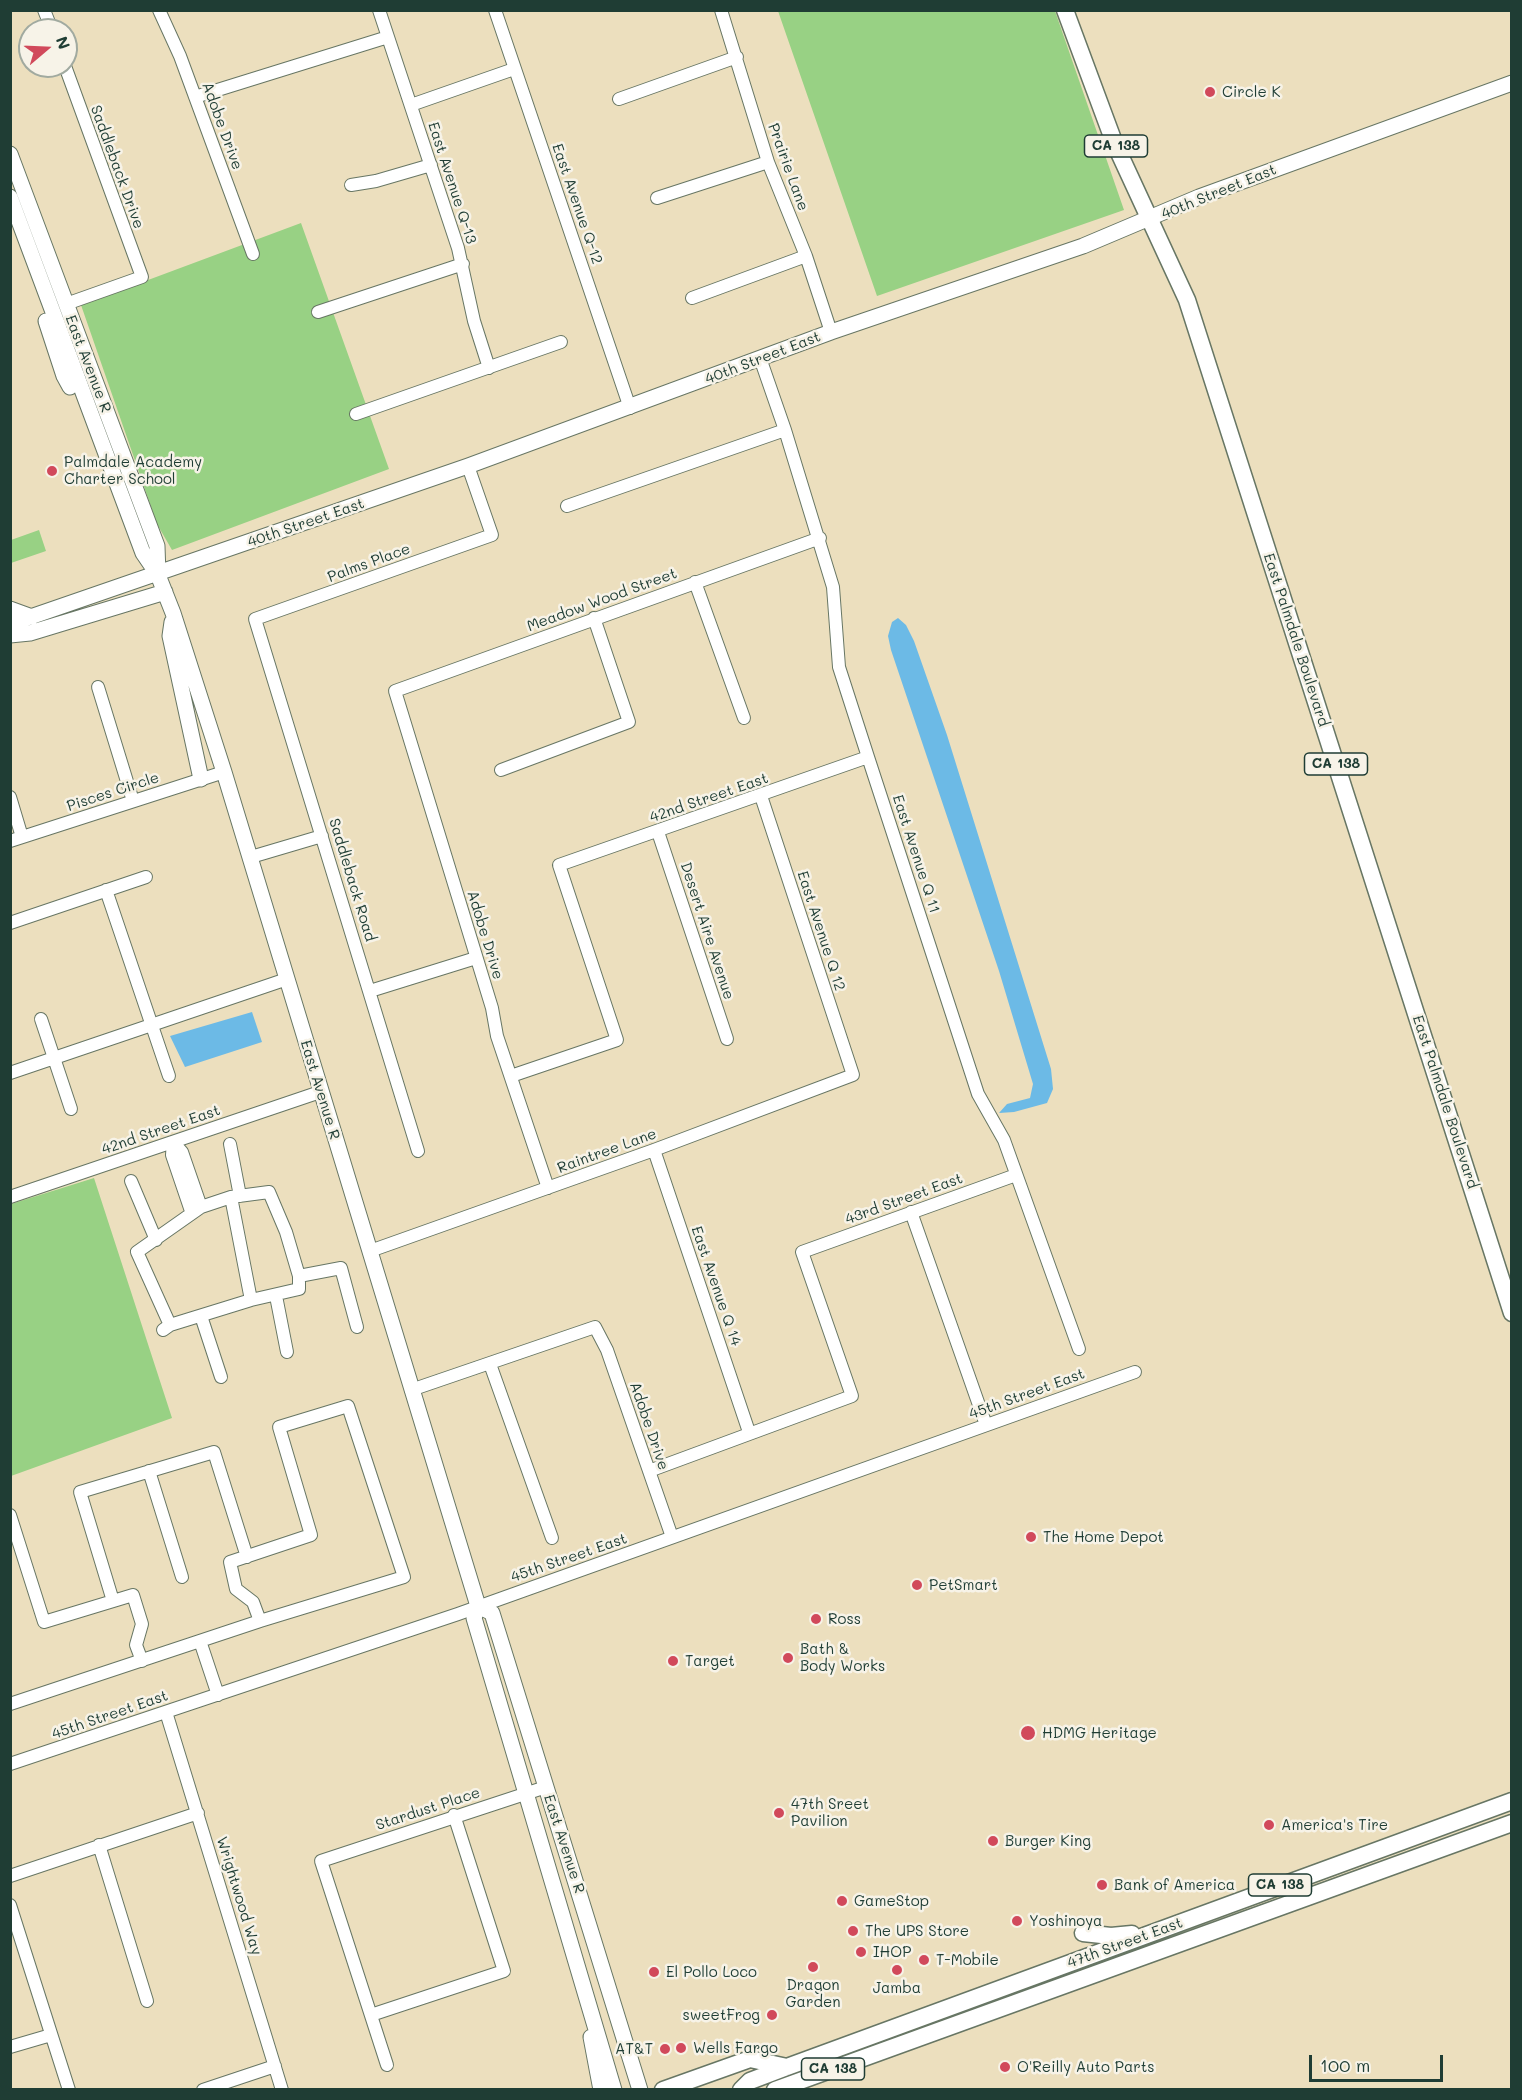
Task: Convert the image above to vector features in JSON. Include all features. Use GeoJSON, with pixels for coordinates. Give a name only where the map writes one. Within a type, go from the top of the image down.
{"type":"FeatureCollection","features":[{"type":"Feature","properties":{"kind":"highway","name":"East Palmdale Boulevard"},"geometry":{"type":"LineString","coordinates":[[1065,10],[1094,94],[1187,300],[1512,1313]]}},
{"type":"Feature","properties":{"kind":"highway","name":"CA 138"},"geometry":{"type":"LineString","coordinates":[[1470,1815],[1512,1795]]}},
{"type":"Feature","properties":{"kind":"highway","name":"47th Street East"},"geometry":{"type":"LineString","coordinates":[[741,2090],[750,2081],[787,2067],[1512,1801]]}},
{"type":"Feature","properties":{"kind":"highway","name":"47th Street East"},"geometry":{"type":"LineString","coordinates":[[775,2090],[1512,1823]]}},
{"type":"Feature","properties":{"kind":"highway"},"geometry":{"type":"LineString","coordinates":[[1083,1933],[1111,1936],[1131,1934],[1212,1904],[1227,1905]]}},
{"type":"Feature","properties":{"kind":"highway"},"geometry":{"type":"LineString","coordinates":[[872,2055],[877,2046],[886,2040],[1017,1990],[1029,1978]]}},
{"type":"Feature","properties":{"kind":"highway"},"geometry":{"type":"LineString","coordinates":[[663,2090],[750,2059],[787,2067]]}},
{"type":"Feature","properties":{"kind":"main road","name":"40th Street East"},"geometry":{"type":"LineString","coordinates":[[10,624],[158,575],[468,466],[831,332],[1083,246],[1199,197],[1512,83]]}},
{"type":"Feature","properties":{"kind":"main road","name":"East Avenue R"},"geometry":{"type":"LineString","coordinates":[[10,154],[157,546],[158,575]]}},
{"type":"Feature","properties":{"kind":"main road","name":"East Avenue R"},"geometry":{"type":"LineString","coordinates":[[10,197],[27,260],[43,286],[143,553],[158,575],[173,613],[224,772],[478,1606],[474,1618],[528,1793],[614,2090]]}},
{"type":"Feature","properties":{"kind":"main road"},"geometry":{"type":"LineString","coordinates":[[10,225],[27,260],[45,270],[82,367],[94,381]]}},
{"type":"Feature","properties":{"kind":"main road"},"geometry":{"type":"LineString","coordinates":[[43,286],[40,299],[42,308],[64,376],[70,387]]}},
{"type":"Feature","properties":{"kind":"main road"},"geometry":{"type":"LineString","coordinates":[[10,635],[30,633],[165,592]]}},
{"type":"Feature","properties":{"kind":"main road"},"geometry":{"type":"LineString","coordinates":[[10,609],[32,617]]}},
{"type":"Feature","properties":{"kind":"main road"},"geometry":{"type":"LineString","coordinates":[[173,613],[170,636],[201,779]]}},
{"type":"Feature","properties":{"kind":"main road","name":"East Avenue R"},"geometry":{"type":"LineString","coordinates":[[478,1606],[492,1613],[640,2090]]}},
{"type":"Feature","properties":{"kind":"main road"},"geometry":{"type":"LineString","coordinates":[[594,2019],[591,2038],[601,2090]]}},
{"type":"Feature","properties":{"kind":"street","name":"Adobe Drive"},"geometry":{"type":"LineString","coordinates":[[159,10],[195,97],[253,254]]}},
{"type":"Feature","properties":{"kind":"street","name":"East Avenue Q-13"},"geometry":{"type":"LineString","coordinates":[[379,10],[463,264],[474,321],[489,368]]}},
{"type":"Feature","properties":{"kind":"street","name":"East Avenue Q-12"},"geometry":{"type":"LineString","coordinates":[[495,10],[630,408]]}},
{"type":"Feature","properties":{"kind":"street","name":"Prairie Lane"},"geometry":{"type":"LineString","coordinates":[[721,10],[768,162],[806,256],[831,332]]}},
{"type":"Feature","properties":{"kind":"street"},"geometry":{"type":"LineString","coordinates":[[195,97],[388,37]]}},
{"type":"Feature","properties":{"kind":"street"},"geometry":{"type":"LineString","coordinates":[[619,99],[737,57]]}},
{"type":"Feature","properties":{"kind":"street"},"geometry":{"type":"LineString","coordinates":[[411,105],[514,69]]}},
{"type":"Feature","properties":{"kind":"street","name":"Saddleback Drive"},"geometry":{"type":"LineString","coordinates":[[66,304],[142,277],[69,78]]}},
{"type":"Feature","properties":{"kind":"street"},"geometry":{"type":"LineString","coordinates":[[657,198],[768,162]]}},
{"type":"Feature","properties":{"kind":"street"},"geometry":{"type":"LineString","coordinates":[[351,185],[376,181],[431,165]]}},
{"type":"Feature","properties":{"kind":"street"},"geometry":{"type":"LineString","coordinates":[[692,298],[806,256]]}},
{"type":"Feature","properties":{"kind":"street"},"geometry":{"type":"LineString","coordinates":[[318,312],[463,264]]}},
{"type":"Feature","properties":{"kind":"street"},"geometry":{"type":"LineString","coordinates":[[356,414],[561,342]]}},
{"type":"Feature","properties":{"kind":"street","name":"East Avenue Q 11"},"geometry":{"type":"LineString","coordinates":[[760,358],[834,587],[839,667],[978,1094],[1004,1140],[1079,1349]]}},
{"type":"Feature","properties":{"kind":"street"},"geometry":{"type":"LineString","coordinates":[[567,506],[785,430]]}},
{"type":"Feature","properties":{"kind":"street","name":"Palms Place"},"geometry":{"type":"LineString","coordinates":[[255,619],[492,535],[468,466]]}},
{"type":"Feature","properties":{"kind":"street","name":"Meadow Wood Street"},"geometry":{"type":"LineString","coordinates":[[395,691],[820,538]]}},
{"type":"Feature","properties":{"kind":"street"},"geometry":{"type":"LineString","coordinates":[[695,582],[744,718]]}},
{"type":"Feature","properties":{"kind":"street"},"geometry":{"type":"LineString","coordinates":[[501,770],[629,722],[594,618]]}},
{"type":"Feature","properties":{"kind":"street","name":"Saddleback Road"},"geometry":{"type":"LineString","coordinates":[[255,619],[418,1150]]}},
{"type":"Feature","properties":{"kind":"street"},"geometry":{"type":"LineString","coordinates":[[98,687],[133,801]]}},
{"type":"Feature","properties":{"kind":"street","name":"Adobe Drive"},"geometry":{"type":"LineString","coordinates":[[395,691],[511,1076],[548,1188]]}},
{"type":"Feature","properties":{"kind":"street","name":"42nd Street East"},"geometry":{"type":"LineString","coordinates":[[511,1076],[617,1040],[559,865],[868,757]]}},
{"type":"Feature","properties":{"kind":"street","name":"Pisces Circle"},"geometry":{"type":"LineString","coordinates":[[16,839],[224,772]]}},
{"type":"Feature","properties":{"kind":"street","name":"East Avenue Q 12"},"geometry":{"type":"LineString","coordinates":[[761,796],[853,1075]]}},
{"type":"Feature","properties":{"kind":"street"},"geometry":{"type":"LineString","coordinates":[[10,797],[16,839]]}},
{"type":"Feature","properties":{"kind":"street","name":"Desert Aire Avenue"},"geometry":{"type":"LineString","coordinates":[[658,832],[727,1039]]}},
{"type":"Feature","properties":{"kind":"street"},"geometry":{"type":"LineString","coordinates":[[251,857],[322,836]]}},
{"type":"Feature","properties":{"kind":"street"},"geometry":{"type":"LineString","coordinates":[[10,923],[146,878]]}},
{"type":"Feature","properties":{"kind":"street"},"geometry":{"type":"LineString","coordinates":[[106,890],[169,1076]]}},
{"type":"Feature","properties":{"kind":"street"},"geometry":{"type":"LineString","coordinates":[[370,991],[476,957]]}},
{"type":"Feature","properties":{"kind":"street"},"geometry":{"type":"LineString","coordinates":[[10,1073],[287,979]]}},
{"type":"Feature","properties":{"kind":"street"},"geometry":{"type":"LineString","coordinates":[[41,1019],[71,1108]]}},
{"type":"Feature","properties":{"kind":"street","name":"Raintree Lane"},"geometry":{"type":"LineString","coordinates":[[370,1251],[654,1150],[853,1075]]}},
{"type":"Feature","properties":{"kind":"street","name":"42nd Street East"},"geometry":{"type":"LineString","coordinates":[[10,1197],[320,1092]]}},
{"type":"Feature","properties":{"kind":"street"},"geometry":{"type":"LineString","coordinates":[[173,1142],[182,1152],[196,1209]]}},
{"type":"Feature","properties":{"kind":"street"},"geometry":{"type":"LineString","coordinates":[[230,1144],[235,1197],[251,1300]]}},
{"type":"Feature","properties":{"kind":"street","name":"East Avenue Q 14"},"geometry":{"type":"LineString","coordinates":[[654,1150],[749,1432]]}},
{"type":"Feature","properties":{"kind":"street","name":"43rd Street East"},"geometry":{"type":"LineString","coordinates":[[749,1432],[852,1396],[802,1252],[1016,1174]]}},
{"type":"Feature","properties":{"kind":"street"},"geometry":{"type":"LineString","coordinates":[[131,1180],[156,1240]]}},
{"type":"Feature","properties":{"kind":"street"},"geometry":{"type":"LineString","coordinates":[[269,1192],[286,1232],[299,1276],[298,1289],[276,1296],[251,1300],[166,1327],[137,1252],[196,1209],[235,1197],[269,1192]]}},
{"type":"Feature","properties":{"kind":"street"},"geometry":{"type":"LineString","coordinates":[[911,1212],[986,1425]]}},
{"type":"Feature","properties":{"kind":"street"},"geometry":{"type":"LineString","coordinates":[[299,1276],[341,1268],[357,1327]]}},
{"type":"Feature","properties":{"kind":"street"},"geometry":{"type":"LineString","coordinates":[[276,1296],[287,1352]]}},
{"type":"Feature","properties":{"kind":"street"},"geometry":{"type":"LineString","coordinates":[[201,1316],[221,1377]]}},
{"type":"Feature","properties":{"kind":"street","name":"Adobe Drive"},"geometry":{"type":"LineString","coordinates":[[490,1364],[595,1327],[607,1350],[672,1537]]}},
{"type":"Feature","properties":{"kind":"street"},"geometry":{"type":"LineString","coordinates":[[411,1390],[490,1364],[552,1538]]}},
{"type":"Feature","properties":{"kind":"street","name":"45th Street East"},"geometry":{"type":"LineString","coordinates":[[10,1764],[478,1606],[1135,1372]]}},
{"type":"Feature","properties":{"kind":"street"},"geometry":{"type":"LineString","coordinates":[[10,1704],[260,1621],[404,1577],[348,1406],[279,1427],[311,1535],[230,1562],[236,1589],[253,1602],[260,1621]]}},
{"type":"Feature","properties":{"kind":"street"},"geometry":{"type":"LineString","coordinates":[[649,1471],[749,1432]]}},
{"type":"Feature","properties":{"kind":"street"},"geometry":{"type":"LineString","coordinates":[[113,1601],[80,1492],[214,1452],[247,1557]]}},
{"type":"Feature","properties":{"kind":"street"},"geometry":{"type":"LineString","coordinates":[[149,1471],[182,1577]]}},
{"type":"Feature","properties":{"kind":"street"},"geometry":{"type":"LineString","coordinates":[[10,1515],[44,1622],[133,1595],[142,1624],[136,1645],[142,1661]]}},
{"type":"Feature","properties":{"kind":"street"},"geometry":{"type":"LineString","coordinates":[[200,1641],[218,1695]]}},
{"type":"Feature","properties":{"kind":"street","name":"Wrightwood Way"},"geometry":{"type":"LineString","coordinates":[[166,1712],[282,2090]]}},
{"type":"Feature","properties":{"kind":"street","name":"Stardust Place"},"geometry":{"type":"LineString","coordinates":[[371,2015],[321,1861],[454,1815],[546,1787]]}},
{"type":"Feature","properties":{"kind":"street"},"geometry":{"type":"LineString","coordinates":[[10,1876],[198,1814]]}},
{"type":"Feature","properties":{"kind":"street"},"geometry":{"type":"LineString","coordinates":[[387,2065],[371,2015],[504,1971],[454,1815]]}},
{"type":"Feature","properties":{"kind":"street"},"geometry":{"type":"LineString","coordinates":[[99,1845],[147,2001]]}},
{"type":"Feature","properties":{"kind":"street"},"geometry":{"type":"LineString","coordinates":[[10,1905],[69,2090]]}},
{"type":"Feature","properties":{"kind":"street"},"geometry":{"type":"LineString","coordinates":[[10,2047],[51,2035]]}},
{"type":"Feature","properties":{"kind":"street"},"geometry":{"type":"LineString","coordinates":[[203,2090],[275,2066]]}},
{"type":"Feature","properties":{"kind":"green space"},"geometry":{"type":"Polygon","coordinates":[[[778,11],[1055,11],[1124,210],[877,296],[778,11]]]}},
{"type":"Feature","properties":{"kind":"green space"},"geometry":{"type":"Polygon","coordinates":[[[301,223],[389,469],[172,550],[157,524],[81,305],[301,223]]]}},
{"type":"Feature","properties":{"kind":"green space"},"geometry":{"type":"Polygon","coordinates":[[[39,530],[46,551],[11,563],[11,540],[39,530]]]}},
{"type":"Feature","properties":{"kind":"green space"},"geometry":{"type":"Polygon","coordinates":[[[94,1178],[172,1418],[11,1476],[11,1204],[94,1178]]]}},
{"type":"Feature","properties":{"kind":"water"},"geometry":{"type":"Polygon","coordinates":[[[898,618],[906,625],[914,641],[947,735],[1051,1069],[1053,1089],[1047,1103],[1014,1112],[999,1113],[1007,1104],[1030,1098],[1033,1084],[999,971],[891,650],[888,636],[892,622],[898,618]]]}},
{"type":"Feature","properties":{"kind":"water"},"geometry":{"type":"Polygon","coordinates":[[[252,1012],[262,1042],[185,1067],[170,1036],[252,1012]]]}},
{"type":"Feature","properties":{"kind":"place","name":"Circle K"},"geometry":{"type":"Point","coordinates":[1210,92]}},
{"type":"Feature","properties":{"kind":"place","name":"Palmdale Academy Charter School"},"geometry":{"type":"Point","coordinates":[52,471]}},
{"type":"Feature","properties":{"kind":"place","name":"The Home Depot"},"geometry":{"type":"Point","coordinates":[1031,1537]}},
{"type":"Feature","properties":{"kind":"place","name":"PetSmart"},"geometry":{"type":"Point","coordinates":[917,1585]}},
{"type":"Feature","properties":{"kind":"place","name":"Ross"},"geometry":{"type":"Point","coordinates":[816,1619]}},
{"type":"Feature","properties":{"kind":"place","name":"Bath & Body Works"},"geometry":{"type":"Point","coordinates":[788,1658]}},
{"type":"Feature","properties":{"kind":"place","name":"Target"},"geometry":{"type":"Point","coordinates":[673,1661]}},
{"type":"Feature","properties":{"kind":"place","name":"HDMG Heritage"},"geometry":{"type":"Point","coordinates":[1028,1733]}},
{"type":"Feature","properties":{"kind":"place","name":"47th Sreet Pavilion"},"geometry":{"type":"Point","coordinates":[779,1813]}},
{"type":"Feature","properties":{"kind":"place","name":"America's Tire"},"geometry":{"type":"Point","coordinates":[1269,1825]}},
{"type":"Feature","properties":{"kind":"place","name":"Burger King"},"geometry":{"type":"Point","coordinates":[993,1841]}},
{"type":"Feature","properties":{"kind":"place","name":"Bank of America"},"geometry":{"type":"Point","coordinates":[1102,1885]}},
{"type":"Feature","properties":{"kind":"place","name":"GameStop"},"geometry":{"type":"Point","coordinates":[842,1901]}},
{"type":"Feature","properties":{"kind":"place","name":"Yoshinoya"},"geometry":{"type":"Point","coordinates":[1017,1921]}},
{"type":"Feature","properties":{"kind":"place","name":"The UPS Store"},"geometry":{"type":"Point","coordinates":[853,1931]}},
{"type":"Feature","properties":{"kind":"place","name":"IHOP"},"geometry":{"type":"Point","coordinates":[861,1952]}},
{"type":"Feature","properties":{"kind":"place","name":"T-Mobile"},"geometry":{"type":"Point","coordinates":[924,1960]}},
{"type":"Feature","properties":{"kind":"place","name":"Dragon Garden"},"geometry":{"type":"Point","coordinates":[813,1967]}},
{"type":"Feature","properties":{"kind":"place","name":"Jamba"},"geometry":{"type":"Point","coordinates":[897,1970]}},
{"type":"Feature","properties":{"kind":"place","name":"El Pollo Loco"},"geometry":{"type":"Point","coordinates":[654,1972]}},
{"type":"Feature","properties":{"kind":"place","name":"sweetFrog"},"geometry":{"type":"Point","coordinates":[772,2015]}},
{"type":"Feature","properties":{"kind":"place","name":"Wells Fargo"},"geometry":{"type":"Point","coordinates":[681,2048]}},
{"type":"Feature","properties":{"kind":"place","name":"AT&T"},"geometry":{"type":"Point","coordinates":[665,2049]}},
{"type":"Feature","properties":{"kind":"place","name":"O'Reilly Auto Parts"},"geometry":{"type":"Point","coordinates":[1005,2067]}}]}
